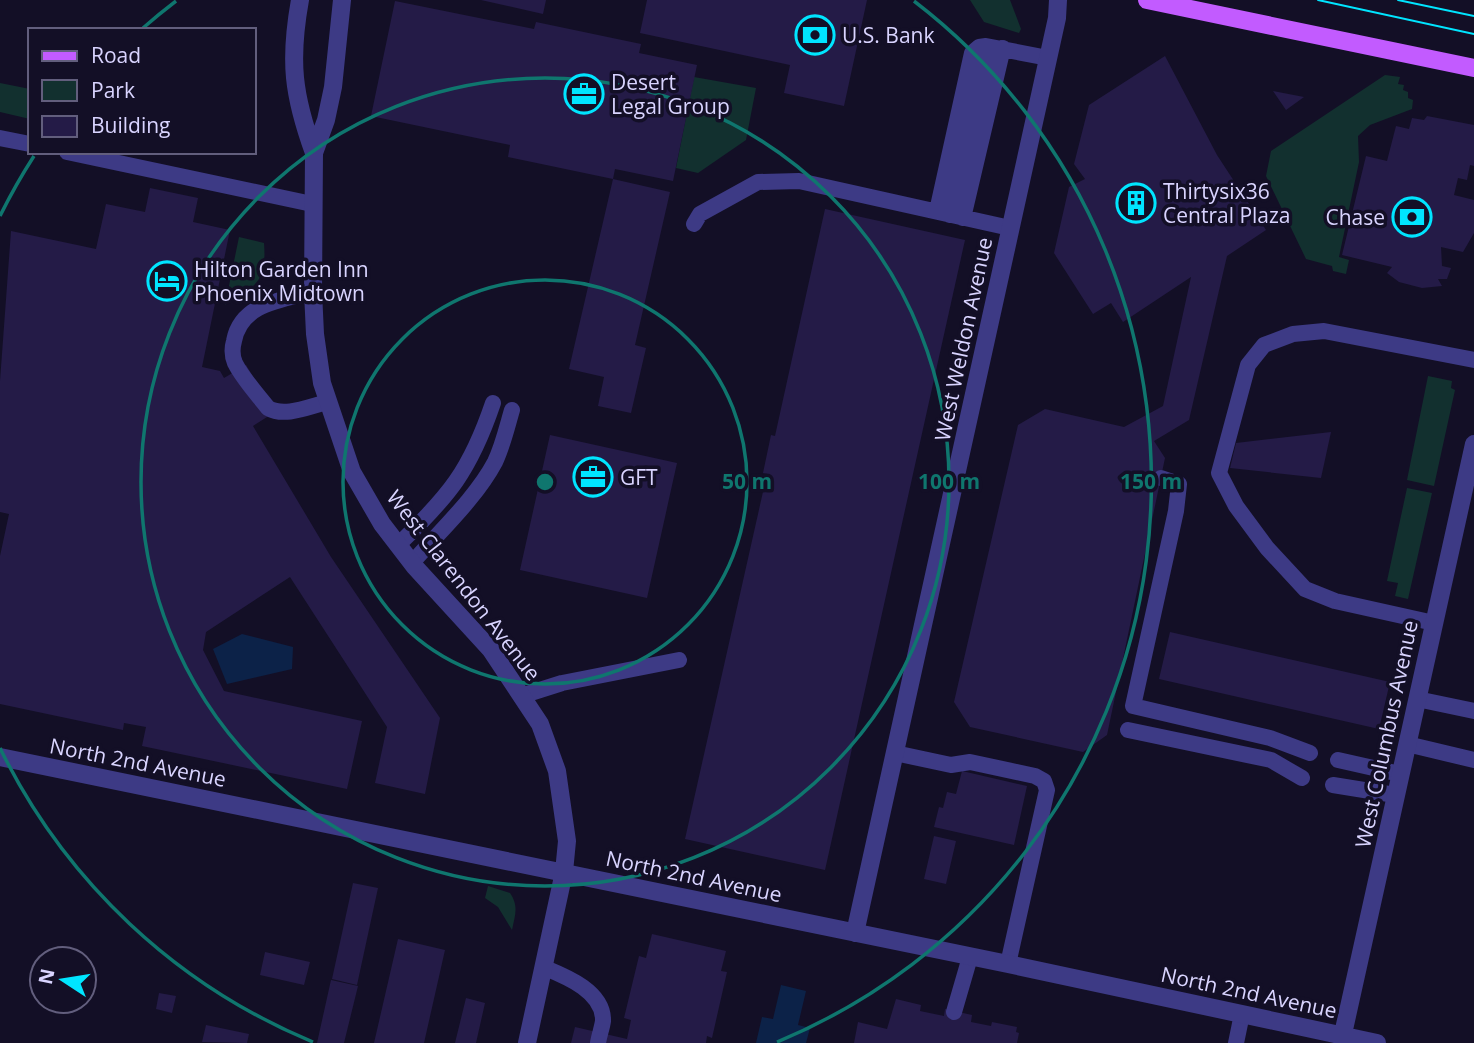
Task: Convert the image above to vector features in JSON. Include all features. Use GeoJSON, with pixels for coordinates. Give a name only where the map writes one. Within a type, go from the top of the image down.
{"type":"FeatureCollection","features":[{"type":"Feature","properties":{"kind":"main road"},"geometry":{"type":"LineString","coordinates":[[1147,0],[1474,68]]}},
{"type":"Feature","properties":{"kind":"street","name":"West Clarendon Avenue"},"geometry":{"type":"LineString","coordinates":[[300,0],[295,24],[293,79],[300,115],[314,153]]}},
{"type":"Feature","properties":{"kind":"street","name":"West Clarendon Avenue"},"geometry":{"type":"LineString","coordinates":[[342,0],[333,87],[326,120],[314,153],[313,292],[315,334],[322,383],[352,472],[382,524],[412,563],[491,650],[540,724],[557,771],[567,841],[564,872],[527,1043]]}},
{"type":"Feature","properties":{"kind":"street","name":"West Weldon Avenue"},"geometry":{"type":"LineString","coordinates":[[855,933],[1057,19],[1058,0]]}},
{"type":"Feature","properties":{"kind":"street","name":"West Columbus Avenue"},"geometry":{"type":"LineString","coordinates":[[1343,1034],[1474,444]]}},
{"type":"Feature","properties":{"kind":"street","name":"North 2nd Avenue"},"geometry":{"type":"LineString","coordinates":[[0,757],[1008,964],[1377,1043]]}},
{"type":"Feature","properties":{"kind":"lane"},"geometry":{"type":"LineString","coordinates":[[950,214],[972,54],[979,47],[1048,58]]}},
{"type":"Feature","properties":{"kind":"lane"},"geometry":{"type":"LineString","coordinates":[[950,214],[996,48]]}},
{"type":"Feature","properties":{"kind":"lane"},"geometry":{"type":"LineString","coordinates":[[0,138],[28,144]]}},
{"type":"Feature","properties":{"kind":"lane"},"geometry":{"type":"LineString","coordinates":[[76,154],[312,204]]}},
{"type":"Feature","properties":{"kind":"lane"},"geometry":{"type":"LineString","coordinates":[[694,224],[700,214],[758,182],[799,181],[1010,228]]}},
{"type":"Feature","properties":{"kind":"lane"},"geometry":{"type":"LineString","coordinates":[[313,292],[252,311],[234,336],[234,360],[272,411],[282,412],[328,402]]}},
{"type":"Feature","properties":{"kind":"lane"},"geometry":{"type":"LineString","coordinates":[[1434,623],[1335,601],[1305,589],[1267,548],[1236,506],[1219,473],[1248,365],[1265,345],[1293,334],[1324,331],[1474,360]]}},
{"type":"Feature","properties":{"kind":"lane"},"geometry":{"type":"LineString","coordinates":[[398,545],[439,506],[456,484],[481,438],[493,403]]}},
{"type":"Feature","properties":{"kind":"lane"},"geometry":{"type":"LineString","coordinates":[[412,563],[485,478],[503,443],[512,410]]}},
{"type":"Feature","properties":{"kind":"lane"},"geometry":{"type":"LineString","coordinates":[[1161,478],[1179,484],[1133,706],[1270,738],[1310,753]]}},
{"type":"Feature","properties":{"kind":"lane"},"geometry":{"type":"LineString","coordinates":[[521,696],[562,683],[679,660]]}},
{"type":"Feature","properties":{"kind":"lane"},"geometry":{"type":"LineString","coordinates":[[1417,699],[1474,711]]}},
{"type":"Feature","properties":{"kind":"lane"},"geometry":{"type":"LineString","coordinates":[[1128,730],[1271,760],[1302,778]]}},
{"type":"Feature","properties":{"kind":"lane"},"geometry":{"type":"LineString","coordinates":[[1407,744],[1474,760]]}},
{"type":"Feature","properties":{"kind":"lane"},"geometry":{"type":"LineString","coordinates":[[895,753],[951,765],[970,762],[1035,776],[1044,781],[1047,790],[1008,964]]}},
{"type":"Feature","properties":{"kind":"lane"},"geometry":{"type":"LineString","coordinates":[[1338,760],[1400,774]]}},
{"type":"Feature","properties":{"kind":"lane"},"geometry":{"type":"LineString","coordinates":[[1333,785],[1395,795]]}},
{"type":"Feature","properties":{"kind":"lane"},"geometry":{"type":"LineString","coordinates":[[954,1012],[970,957]]}},
{"type":"Feature","properties":{"kind":"lane"},"geometry":{"type":"LineString","coordinates":[[543,967],[583,987],[601,1009],[603,1021],[598,1043]]}},
{"type":"Feature","properties":{"kind":"lane"},"geometry":{"type":"LineString","coordinates":[[1236,1043],[1242,1014]]}},
{"type":"Feature","properties":{"kind":"green space"},"geometry":{"type":"Polygon","coordinates":[[[970,0],[1010,0],[1021,29],[1019,33],[984,22],[970,0]]]}},
{"type":"Feature","properties":{"kind":"green space"},"geometry":{"type":"Polygon","coordinates":[[[1385,75],[1400,77],[1398,84],[1404,85],[1403,90],[1408,92],[1408,98],[1413,100],[1412,109],[1370,125],[1358,136],[1359,162],[1339,257],[1349,260],[1346,274],[1333,271],[1332,266],[1306,259],[1266,176],[1271,151],[1385,75]]]}},
{"type":"Feature","properties":{"kind":"green space"},"geometry":{"type":"Polygon","coordinates":[[[694,77],[756,88],[746,140],[698,173],[676,168],[694,77]]]}},
{"type":"Feature","properties":{"kind":"green space"},"geometry":{"type":"Polygon","coordinates":[[[0,83],[28,89],[28,119],[0,112],[0,83]]]}},
{"type":"Feature","properties":{"kind":"green space"},"geometry":{"type":"Polygon","coordinates":[[[239,237],[264,243],[264,266],[252,287],[225,305],[239,237]]]}},
{"type":"Feature","properties":{"kind":"green space"},"geometry":{"type":"Polygon","coordinates":[[[1428,376],[1452,381],[1451,388],[1455,390],[1434,486],[1407,480],[1428,376]]]}},
{"type":"Feature","properties":{"kind":"green space"},"geometry":{"type":"Polygon","coordinates":[[[1407,488],[1432,493],[1408,599],[1395,596],[1398,583],[1387,581],[1407,488]]]}},
{"type":"Feature","properties":{"kind":"green space"},"geometry":{"type":"Polygon","coordinates":[[[488,886],[510,893],[513,898],[516,911],[512,930],[498,907],[485,898],[488,886]]]}},
{"type":"Feature","properties":{"kind":"water"},"geometry":{"type":"Polygon","coordinates":[[[242,634],[293,647],[292,669],[227,684],[213,649],[242,634]]]}},
{"type":"Feature","properties":{"kind":"water"},"geometry":{"type":"Polygon","coordinates":[[[781,985],[806,991],[798,1025],[810,1028],[806,1043],[756,1043],[762,1017],[773,1019],[781,985]]]}},
{"type":"Feature","properties":{"kind":"building"},"geometry":{"type":"Polygon","coordinates":[[[481,0],[546,0],[543,14],[481,0]]]}},
{"type":"Feature","properties":{"kind":"building"},"geometry":{"type":"Polygon","coordinates":[[[647,0],[867,0],[844,106],[784,93],[790,65],[640,33],[647,0]]]}},
{"type":"Feature","properties":{"kind":"building"},"geometry":{"type":"Polygon","coordinates":[[[395,1],[534,29],[536,22],[641,44],[639,53],[697,65],[673,181],[615,169],[613,179],[508,157],[510,145],[371,116],[395,1]]]}},
{"type":"Feature","properties":{"kind":"building"},"geometry":{"type":"Polygon","coordinates":[[[1165,56],[1217,155],[1266,230],[1227,256],[1189,420],[1154,441],[1165,458],[1107,735],[1083,752],[970,727],[954,702],[1018,425],[1045,409],[1124,427],[1163,406],[1191,277],[1123,322],[1111,303],[1093,314],[1054,253],[1069,187],[1085,179],[1074,164],[1089,105],[1165,56]]]}},
{"type":"Feature","properties":{"kind":"building"},"geometry":{"type":"Polygon","coordinates":[[[1273,91],[1304,97],[1286,110],[1273,91]]]}},
{"type":"Feature","properties":{"kind":"building","name":"Chase"},"geometry":{"type":"Polygon","coordinates":[[[1427,116],[1474,125],[1474,166],[1470,165],[1467,180],[1458,178],[1454,195],[1474,200],[1474,233],[1463,252],[1441,247],[1442,266],[1451,268],[1447,279],[1438,279],[1442,286],[1422,288],[1399,282],[1387,273],[1392,267],[1342,255],[1366,156],[1387,161],[1396,126],[1409,129],[1412,118],[1424,120],[1427,116]]]}},
{"type":"Feature","properties":{"kind":"building"},"geometry":{"type":"Polygon","coordinates":[[[613,179],[670,192],[635,345],[646,348],[631,413],[598,406],[604,377],[569,369],[613,179]]]}},
{"type":"Feature","properties":{"kind":"building"},"geometry":{"type":"Polygon","coordinates":[[[150,188],[198,198],[193,222],[230,230],[202,367],[220,371],[224,378],[246,365],[275,412],[253,426],[331,557],[440,718],[425,794],[375,783],[387,727],[290,577],[206,632],[203,650],[224,691],[362,721],[347,789],[142,746],[146,727],[124,723],[123,730],[0,704],[0,556],[9,514],[0,512],[0,381],[11,231],[96,249],[106,204],[145,212],[150,188]]]}},
{"type":"Feature","properties":{"kind":"building"},"geometry":{"type":"Polygon","coordinates":[[[825,209],[965,240],[825,870],[685,839],[767,474],[763,473],[771,435],[775,436],[825,209]]]}},
{"type":"Feature","properties":{"kind":"building"},"geometry":{"type":"Polygon","coordinates":[[[1331,432],[1321,478],[1230,468],[1236,443],[1331,432]]]}},
{"type":"Feature","properties":{"kind":"building"},"geometry":{"type":"Polygon","coordinates":[[[550,435],[677,463],[647,598],[520,570],[550,435]]]}},
{"type":"Feature","properties":{"kind":"building"},"geometry":{"type":"Polygon","coordinates":[[[1170,632],[1390,682],[1379,729],[1159,679],[1170,632]]]}},
{"type":"Feature","properties":{"kind":"building"},"geometry":{"type":"Polygon","coordinates":[[[962,771],[1027,786],[1014,845],[934,827],[939,807],[943,808],[947,792],[956,794],[962,771]]]}},
{"type":"Feature","properties":{"kind":"building"},"geometry":{"type":"Polygon","coordinates":[[[934,836],[956,841],[946,884],[924,879],[934,836]]]}},
{"type":"Feature","properties":{"kind":"building"},"geometry":{"type":"Polygon","coordinates":[[[353,883],[378,888],[357,985],[332,979],[353,883]]]}},
{"type":"Feature","properties":{"kind":"building"},"geometry":{"type":"Polygon","coordinates":[[[652,934],[726,951],[721,971],[727,972],[712,1038],[707,1036],[706,1043],[571,1043],[575,1027],[627,1039],[631,1020],[624,1018],[639,956],[646,958],[652,934]]]}},
{"type":"Feature","properties":{"kind":"building"},"geometry":{"type":"Polygon","coordinates":[[[398,939],[445,950],[424,1043],[374,1043],[398,939]]]}},
{"type":"Feature","properties":{"kind":"building"},"geometry":{"type":"Polygon","coordinates":[[[265,952],[310,962],[304,985],[260,975],[265,952]]]}},
{"type":"Feature","properties":{"kind":"building"},"geometry":{"type":"Polygon","coordinates":[[[331,980],[358,986],[344,1043],[317,1043],[331,980]]]}},
{"type":"Feature","properties":{"kind":"building"},"geometry":{"type":"Polygon","coordinates":[[[159,993],[176,996],[172,1013],[156,1009],[159,993]]]}},
{"type":"Feature","properties":{"kind":"building"},"geometry":{"type":"Polygon","coordinates":[[[466,998],[485,1003],[476,1043],[455,1043],[466,998]]]}},
{"type":"Feature","properties":{"kind":"building"},"geometry":{"type":"Polygon","coordinates":[[[896,999],[921,1005],[920,1011],[944,1016],[945,1009],[972,1015],[971,1022],[991,1026],[992,1022],[1017,1027],[1017,1043],[854,1043],[858,1022],[887,1029],[896,999]]]}},
{"type":"Feature","properties":{"kind":"building"},"geometry":{"type":"Polygon","coordinates":[[[206,1025],[249,1034],[247,1043],[202,1042],[206,1025]]]}},
{"type":"Feature","properties":{"kind":"tram line"},"geometry":{"type":"LineString","coordinates":[[1318,0],[1474,34]]}},
{"type":"Feature","properties":{"kind":"tram line"},"geometry":{"type":"LineString","coordinates":[[1398,0],[1474,16]]}},
{"type":"Feature","properties":{"kind":"place","name":"U.S. Bank"},"geometry":{"type":"Point","coordinates":[815,35]}},
{"type":"Feature","properties":{"kind":"place","name":"Desert Legal Group"},"geometry":{"type":"Point","coordinates":[584,94]}},
{"type":"Feature","properties":{"kind":"place","name":"Thirtysix36 Central Plaza"},"geometry":{"type":"Point","coordinates":[1136,203]}},
{"type":"Feature","properties":{"kind":"place","name":"Chase"},"geometry":{"type":"Point","coordinates":[1412,217]}},
{"type":"Feature","properties":{"kind":"place","name":"Hilton Garden Inn Phoenix Midtown"},"geometry":{"type":"Point","coordinates":[167,281]}},
{"type":"Feature","properties":{"kind":"place","name":"GFT"},"geometry":{"type":"Point","coordinates":[593,477]}}]}
